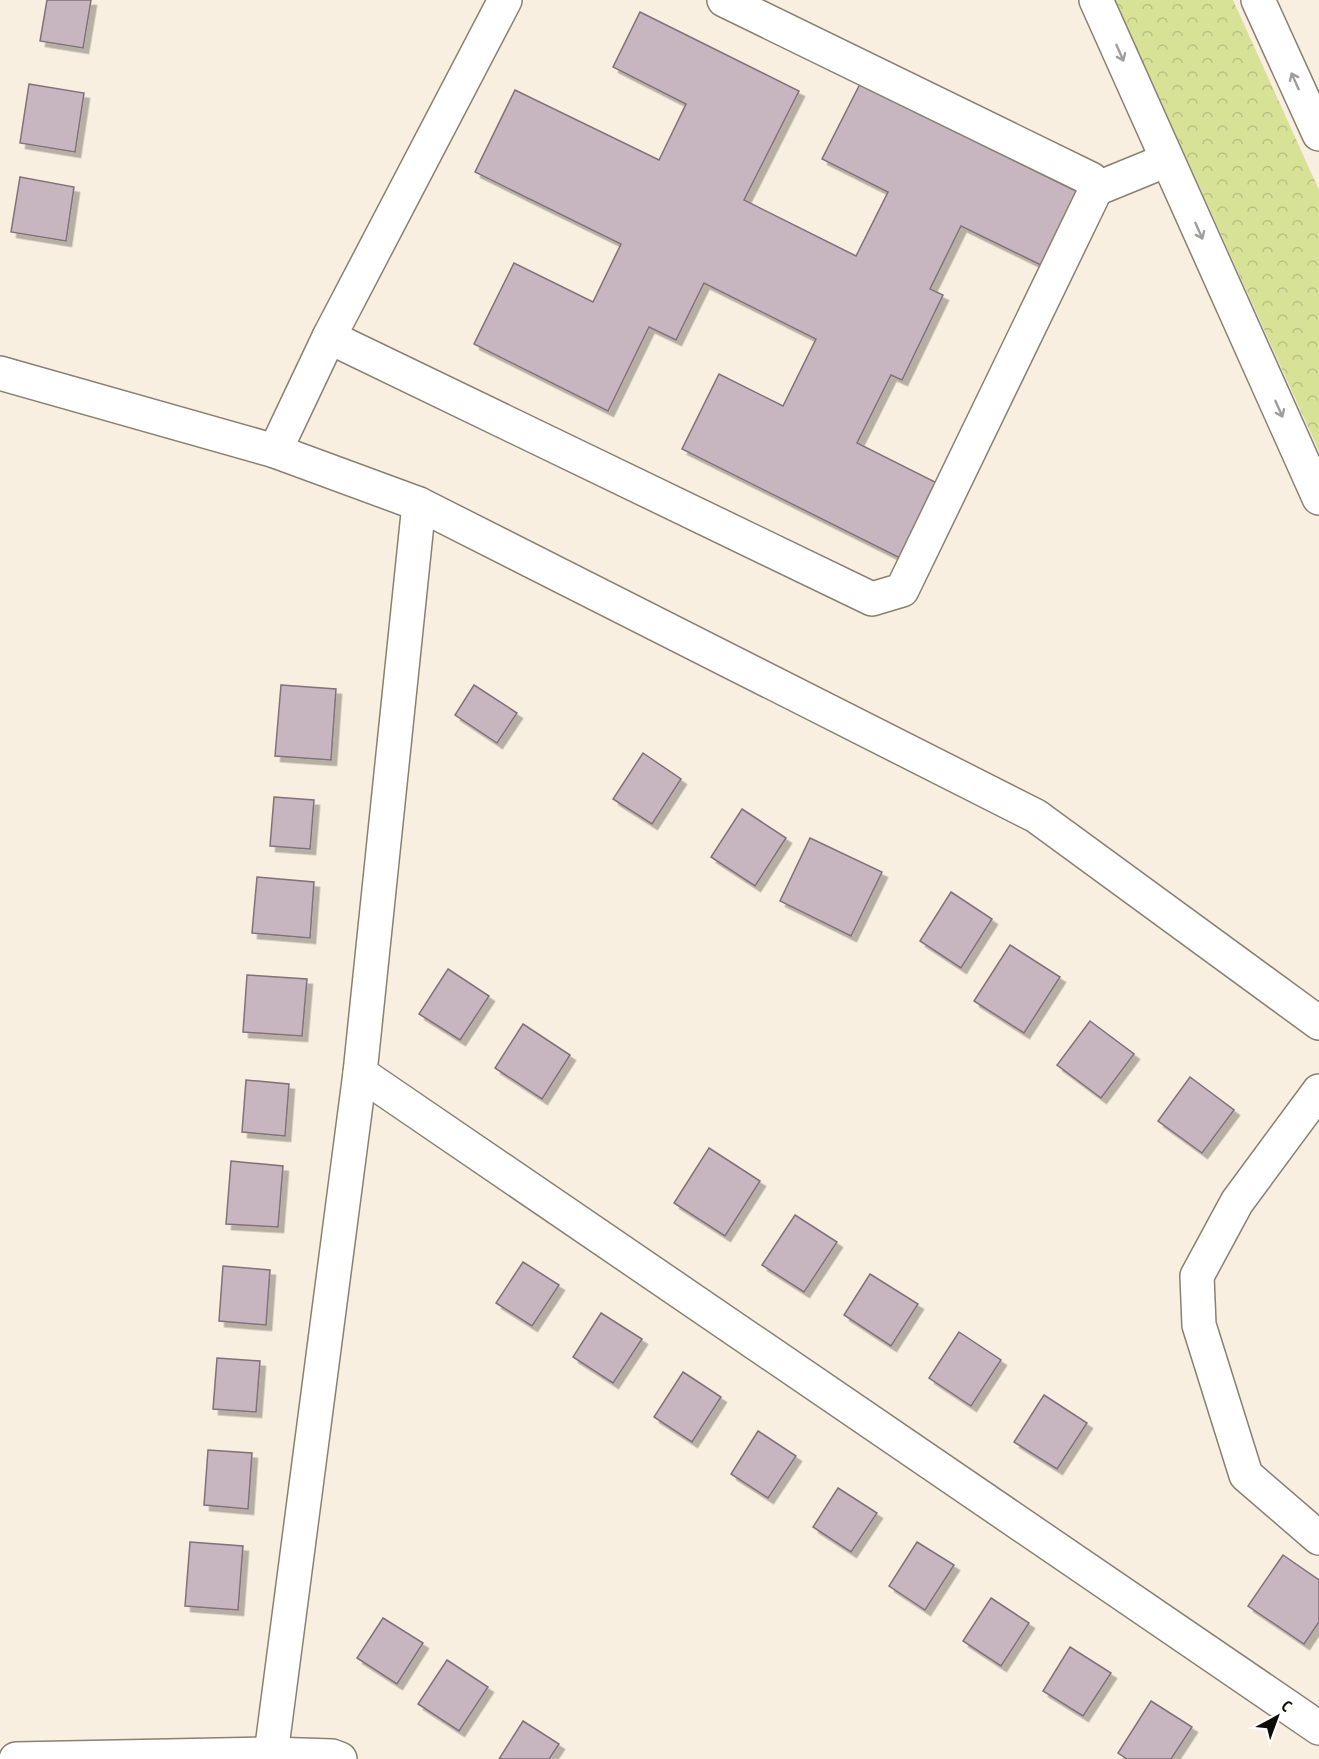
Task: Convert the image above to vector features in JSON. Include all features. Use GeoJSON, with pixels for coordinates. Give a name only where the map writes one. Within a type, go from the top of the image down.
{"type":"FeatureCollection","features":[{"type":"Feature","properties":{"kind":"street"},"geometry":{"type":"LineString","coordinates":[[275,451],[329,337],[505,0]]}},
{"type":"Feature","properties":{"kind":"street"},"geometry":{"type":"LineString","coordinates":[[724,0],[1091,179],[1096,189]]}},
{"type":"Feature","properties":{"kind":"street"},"geometry":{"type":"LineString","coordinates":[[1096,0],[1319,498]]}},
{"type":"Feature","properties":{"kind":"street"},"geometry":{"type":"LineString","coordinates":[[1258,0],[1319,134]]}},
{"type":"Feature","properties":{"kind":"street"},"geometry":{"type":"LineString","coordinates":[[329,337],[872,599],[902,590],[1096,189],[1167,160]]}},
{"type":"Feature","properties":{"kind":"street"},"geometry":{"type":"LineString","coordinates":[[0,373],[275,451],[419,504],[1036,816],[1319,1023]]}},
{"type":"Feature","properties":{"kind":"street"},"geometry":{"type":"LineString","coordinates":[[271,1754],[360,1073],[419,504]]}},
{"type":"Feature","properties":{"kind":"street"},"geometry":{"type":"LineString","coordinates":[[360,1073],[1319,1728]]}},
{"type":"Feature","properties":{"kind":"street"},"geometry":{"type":"LineString","coordinates":[[1319,1091],[1237,1202],[1197,1276],[1199,1325],[1246,1475],[1319,1538]]}},
{"type":"Feature","properties":{"kind":"street"},"geometry":{"type":"LineString","coordinates":[[16,1759],[271,1754],[332,1756],[340,1759]]}},
{"type":"Feature","properties":{"kind":"green space"},"geometry":{"type":"Polygon","coordinates":[[[1115,0],[1233,0],[1319,190],[1319,451],[1115,0]]]}},
{"type":"Feature","properties":{"kind":"building"},"geometry":{"type":"Polygon","coordinates":[[[47,0],[91,0],[83,48],[40,41],[47,0]]]}},
{"type":"Feature","properties":{"kind":"building"},"geometry":{"type":"Polygon","coordinates":[[[640,12],[799,91],[744,200],[856,256],[888,192],[822,159],[860,84],[1082,194],[1045,267],[961,226],[930,289],[943,295],[902,380],[891,375],[857,443],[939,484],[902,559],[682,449],[719,374],[783,406],[816,339],[704,283],[676,340],[649,327],[608,411],[474,344],[514,263],[593,302],[621,244],[475,172],[515,90],[659,160],[686,104],[613,67],[640,12]]]}},
{"type":"Feature","properties":{"kind":"building"},"geometry":{"type":"Polygon","coordinates":[[[29,84],[84,93],[75,152],[20,143],[29,84]]]}},
{"type":"Feature","properties":{"kind":"building"},"geometry":{"type":"Polygon","coordinates":[[[20,177],[74,187],[66,241],[11,232],[20,177]]]}},
{"type":"Feature","properties":{"kind":"building"},"geometry":{"type":"Polygon","coordinates":[[[281,685],[336,689],[331,760],[275,756],[281,685]]]}},
{"type":"Feature","properties":{"kind":"building"},"geometry":{"type":"Polygon","coordinates":[[[474,685],[517,713],[497,743],[455,715],[474,685]]]}},
{"type":"Feature","properties":{"kind":"building"},"geometry":{"type":"Polygon","coordinates":[[[643,753],[681,779],[652,824],[613,799],[643,753]]]}},
{"type":"Feature","properties":{"kind":"building"},"geometry":{"type":"Polygon","coordinates":[[[274,797],[314,800],[310,849],[270,846],[274,797]]]}},
{"type":"Feature","properties":{"kind":"building"},"geometry":{"type":"Polygon","coordinates":[[[742,809],[786,838],[755,886],[711,857],[742,809]]]}},
{"type":"Feature","properties":{"kind":"building"},"geometry":{"type":"Polygon","coordinates":[[[810,838],[882,872],[851,936],[780,901],[810,838]]]}},
{"type":"Feature","properties":{"kind":"building"},"geometry":{"type":"Polygon","coordinates":[[[257,877],[314,882],[310,938],[252,933],[257,877]]]}},
{"type":"Feature","properties":{"kind":"building"},"geometry":{"type":"Polygon","coordinates":[[[951,892],[992,919],[961,968],[920,941],[951,892]]]}},
{"type":"Feature","properties":{"kind":"building"},"geometry":{"type":"Polygon","coordinates":[[[1010,945],[1060,977],[1024,1033],[974,1001],[1010,945]]]}},
{"type":"Feature","properties":{"kind":"building"},"geometry":{"type":"Polygon","coordinates":[[[448,969],[489,996],[460,1040],[419,1014],[448,969]]]}},
{"type":"Feature","properties":{"kind":"building"},"geometry":{"type":"Polygon","coordinates":[[[247,975],[307,979],[302,1036],[243,1032],[247,975]]]}},
{"type":"Feature","properties":{"kind":"building"},"geometry":{"type":"Polygon","coordinates":[[[1090,1021],[1134,1054],[1101,1098],[1057,1065],[1090,1021]]]}},
{"type":"Feature","properties":{"kind":"building"},"geometry":{"type":"Polygon","coordinates":[[[523,1024],[570,1055],[542,1099],[495,1068],[523,1024]]]}},
{"type":"Feature","properties":{"kind":"building"},"geometry":{"type":"Polygon","coordinates":[[[1190,1077],[1234,1110],[1202,1153],[1158,1121],[1190,1077]]]}},
{"type":"Feature","properties":{"kind":"building"},"geometry":{"type":"Polygon","coordinates":[[[246,1080],[289,1084],[285,1136],[242,1132],[246,1080]]]}},
{"type":"Feature","properties":{"kind":"building"},"geometry":{"type":"Polygon","coordinates":[[[709,1148],[760,1181],[725,1236],[674,1203],[709,1148]]]}},
{"type":"Feature","properties":{"kind":"building"},"geometry":{"type":"Polygon","coordinates":[[[231,1161],[283,1166],[278,1227],[226,1224],[231,1161]]]}},
{"type":"Feature","properties":{"kind":"building"},"geometry":{"type":"Polygon","coordinates":[[[795,1215],[837,1242],[804,1292],[762,1265],[795,1215]]]}},
{"type":"Feature","properties":{"kind":"building"},"geometry":{"type":"Polygon","coordinates":[[[523,1262],[559,1285],[532,1326],[496,1303],[523,1262]]]}},
{"type":"Feature","properties":{"kind":"building"},"geometry":{"type":"Polygon","coordinates":[[[223,1266],[270,1270],[266,1325],[219,1321],[223,1266]]]}},
{"type":"Feature","properties":{"kind":"building"},"geometry":{"type":"Polygon","coordinates":[[[870,1274],[918,1304],[891,1346],[844,1315],[870,1274]]]}},
{"type":"Feature","properties":{"kind":"building"},"geometry":{"type":"Polygon","coordinates":[[[601,1313],[642,1339],[613,1383],[573,1357],[601,1313]]]}},
{"type":"Feature","properties":{"kind":"building"},"geometry":{"type":"Polygon","coordinates":[[[959,1332],[1001,1360],[971,1406],[929,1378],[959,1332]]]}},
{"type":"Feature","properties":{"kind":"building"},"geometry":{"type":"Polygon","coordinates":[[[217,1358],[260,1361],[256,1412],[213,1409],[217,1358]]]}},
{"type":"Feature","properties":{"kind":"building"},"geometry":{"type":"Polygon","coordinates":[[[683,1372],[721,1397],[692,1442],[654,1417],[683,1372]]]}},
{"type":"Feature","properties":{"kind":"building"},"geometry":{"type":"Polygon","coordinates":[[[1044,1395],[1087,1423],[1057,1469],[1014,1442],[1044,1395]]]}},
{"type":"Feature","properties":{"kind":"building"},"geometry":{"type":"Polygon","coordinates":[[[758,1431],[796,1456],[768,1498],[731,1474],[758,1431]]]}},
{"type":"Feature","properties":{"kind":"building"},"geometry":{"type":"Polygon","coordinates":[[[208,1450],[252,1453],[248,1509],[204,1505],[208,1450]]]}},
{"type":"Feature","properties":{"kind":"building"},"geometry":{"type":"Polygon","coordinates":[[[838,1488],[877,1513],[851,1552],[813,1527],[838,1488]]]}},
{"type":"Feature","properties":{"kind":"building"},"geometry":{"type":"Polygon","coordinates":[[[190,1542],[243,1546],[238,1610],[185,1606],[190,1542]]]}},
{"type":"Feature","properties":{"kind":"building"},"geometry":{"type":"Polygon","coordinates":[[[917,1542],[954,1565],[925,1610],[889,1586],[917,1542]]]}},
{"type":"Feature","properties":{"kind":"building"},"geometry":{"type":"Polygon","coordinates":[[[1283,1555],[1319,1580],[1319,1622],[1304,1644],[1248,1606],[1283,1555]]]}},
{"type":"Feature","properties":{"kind":"building"},"geometry":{"type":"Polygon","coordinates":[[[991,1598],[1029,1623],[1001,1666],[963,1641],[991,1598]]]}},
{"type":"Feature","properties":{"kind":"building"},"geometry":{"type":"Polygon","coordinates":[[[383,1618],[423,1643],[397,1684],[357,1658],[383,1618]]]}},
{"type":"Feature","properties":{"kind":"building"},"geometry":{"type":"Polygon","coordinates":[[[1070,1647],[1111,1673],[1083,1716],[1043,1691],[1070,1647]]]}},
{"type":"Feature","properties":{"kind":"building"},"geometry":{"type":"Polygon","coordinates":[[[447,1660],[488,1687],[459,1731],[418,1704],[447,1660]]]}},
{"type":"Feature","properties":{"kind":"building"},"geometry":{"type":"Polygon","coordinates":[[[1151,1701],[1192,1727],[1171,1759],[1127,1759],[1118,1753],[1151,1701]]]}},
{"type":"Feature","properties":{"kind":"building"},"geometry":{"type":"Polygon","coordinates":[[[523,1721],[559,1744],[549,1759],[499,1759],[523,1721]]]}}]}
